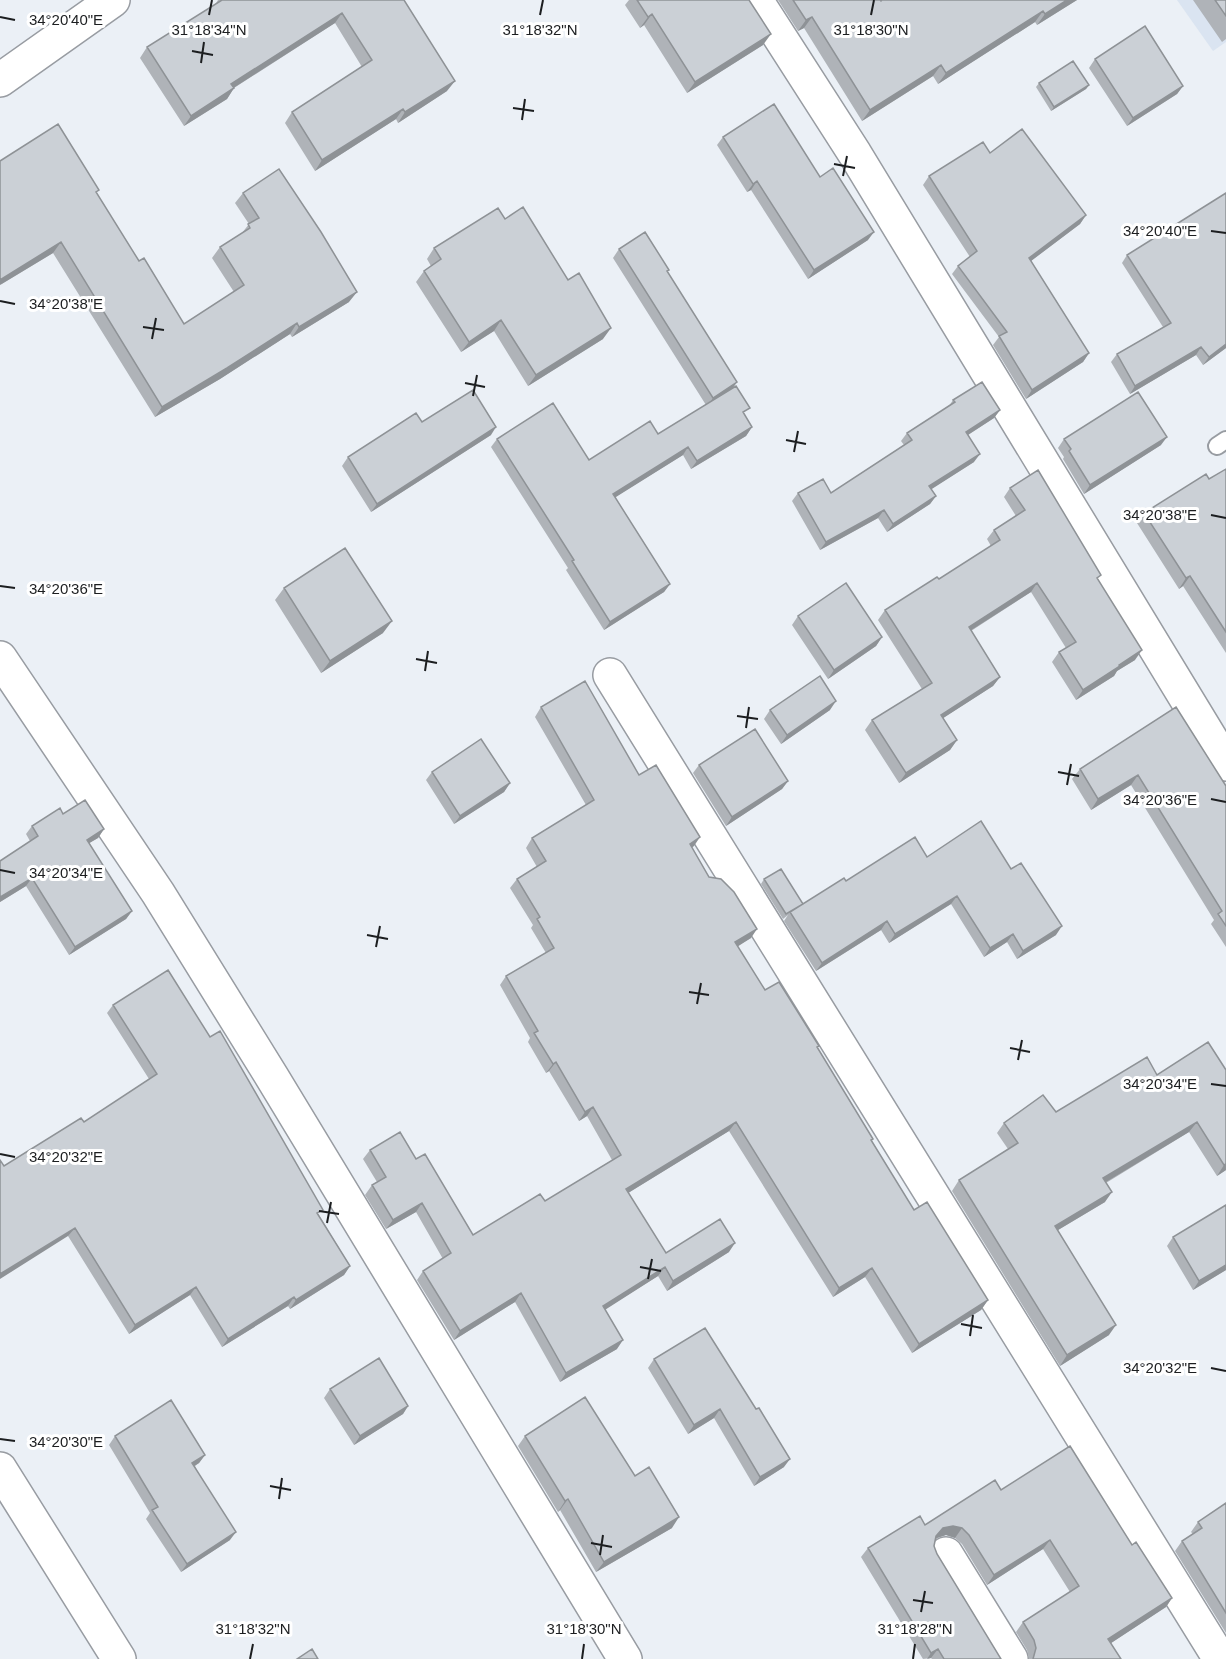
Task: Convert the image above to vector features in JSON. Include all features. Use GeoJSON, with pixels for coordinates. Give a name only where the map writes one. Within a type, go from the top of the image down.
{"type":"FeatureCollection","features":[{"type":"Feature","properties":{"kind":"street"},"geometry":{"type":"LineString","coordinates":[[0,80],[113,0]]}},
{"type":"Feature","properties":{"kind":"street"},"geometry":{"type":"LineString","coordinates":[[756,0],[855,154],[1226,765]]}},
{"type":"Feature","properties":{"kind":"street"},"geometry":{"type":"LineString","coordinates":[[0,658],[164,902],[625,1659]]}},
{"type":"Feature","properties":{"kind":"street"},"geometry":{"type":"LineString","coordinates":[[610,675],[1220,1659]]}},
{"type":"Feature","properties":{"kind":"street"},"geometry":{"type":"LineString","coordinates":[[0,1469],[119,1659]]}},
{"type":"Feature","properties":{"kind":"street"},"geometry":{"type":"LineString","coordinates":[[946,1554],[1011,1659]]}},
{"type":"Feature","properties":{"kind":"shaded area"},"geometry":{"type":"Polygon","coordinates":[[[1177,0],[1226,0],[1226,42],[1213,51],[1177,0]]]}},
{"type":"Feature","properties":{"kind":"building"},"geometry":{"type":"Polygon","coordinates":[[[222,0],[404,0],[455,81],[405,112],[403,109],[322,160],[292,112],[372,60],[342,13],[231,84],[234,88],[191,116],[147,47],[222,0]]]}},
{"type":"Feature","properties":{"kind":"building"},"geometry":{"type":"Polygon","coordinates":[[[637,0],[749,0],[771,34],[695,82],[652,14],[648,17],[637,0]]]}},
{"type":"Feature","properties":{"kind":"building"},"geometry":{"type":"Polygon","coordinates":[[[793,0],[1067,0],[1045,14],[1043,11],[946,73],[941,65],[870,110],[812,17],[806,20],[793,0]]]}},
{"type":"Feature","properties":{"kind":"building"},"geometry":{"type":"Polygon","coordinates":[[[1215,0],[1226,0],[1226,16],[1215,0]]]}},
{"type":"Feature","properties":{"kind":"building"},"geometry":{"type":"Polygon","coordinates":[[[1145,26],[1183,86],[1133,118],[1095,59],[1145,26]]]}},
{"type":"Feature","properties":{"kind":"building"},"geometry":{"type":"Polygon","coordinates":[[[1073,61],[1089,85],[1054,107],[1039,83],[1073,61]]]}},
{"type":"Feature","properties":{"kind":"building"},"geometry":{"type":"Polygon","coordinates":[[[774,104],[820,177],[833,168],[874,232],[814,270],[757,181],[753,184],[723,137],[774,104]]]}},
{"type":"Feature","properties":{"kind":"building"},"geometry":{"type":"Polygon","coordinates":[[[58,124],[99,190],[96,192],[139,261],[144,258],[184,324],[244,285],[220,247],[250,228],[248,224],[259,218],[243,193],[279,169],[357,292],[299,327],[297,323],[162,407],[61,242],[0,280],[0,161],[58,124]]]}},
{"type":"Feature","properties":{"kind":"building"},"geometry":{"type":"Polygon","coordinates":[[[1022,129],[1086,215],[1029,258],[1089,353],[1032,390],[999,336],[1007,332],[958,266],[977,251],[929,176],[983,142],[990,153],[1022,129]]]}},
{"type":"Feature","properties":{"kind":"building"},"geometry":{"type":"Polygon","coordinates":[[[1226,193],[1226,344],[1209,357],[1201,347],[1135,386],[1117,354],[1171,323],[1127,255],[1226,193]]]}},
{"type":"Feature","properties":{"kind":"building"},"geometry":{"type":"Polygon","coordinates":[[[523,207],[568,280],[579,273],[611,328],[536,375],[501,320],[469,342],[424,271],[441,259],[434,248],[498,208],[505,219],[523,207]]]}},
{"type":"Feature","properties":{"kind":"building"},"geometry":{"type":"Polygon","coordinates":[[[645,232],[737,382],[713,398],[619,249],[645,232]]]}},
{"type":"Feature","properties":{"kind":"building"},"geometry":{"type":"Polygon","coordinates":[[[982,382],[1000,410],[966,432],[980,454],[929,486],[936,496],[893,524],[884,510],[826,542],[798,493],[823,479],[831,493],[912,440],[907,433],[982,382]]]}},
{"type":"Feature","properties":{"kind":"building"},"geometry":{"type":"Polygon","coordinates":[[[736,386],[750,408],[743,412],[752,427],[697,461],[688,447],[613,494],[670,584],[610,622],[572,561],[574,560],[497,439],[553,403],[589,460],[650,421],[658,434],[736,386]]]}},
{"type":"Feature","properties":{"kind":"building"},"geometry":{"type":"Polygon","coordinates":[[[473,390],[496,427],[377,504],[348,457],[416,413],[422,422],[473,390]]]}},
{"type":"Feature","properties":{"kind":"building"},"geometry":{"type":"Polygon","coordinates":[[[1138,392],[1167,437],[1090,485],[1064,439],[1138,392]]]}},
{"type":"Feature","properties":{"kind":"building"},"geometry":{"type":"Polygon","coordinates":[[[1226,469],[1226,632],[1190,576],[1186,578],[1144,513],[1206,474],[1209,479],[1226,469]]]}},
{"type":"Feature","properties":{"kind":"building"},"geometry":{"type":"Polygon","coordinates":[[[1038,470],[1101,575],[1097,578],[1142,650],[1083,690],[1059,652],[1076,642],[1037,583],[969,627],[1000,677],[941,715],[957,740],[906,773],[872,720],[932,683],[885,610],[1000,540],[994,530],[1025,510],[1010,488],[1038,470]]]}},
{"type":"Feature","properties":{"kind":"building"},"geometry":{"type":"Polygon","coordinates":[[[345,548],[392,621],[330,661],[284,588],[345,548]]]}},
{"type":"Feature","properties":{"kind":"building"},"geometry":{"type":"Polygon","coordinates":[[[846,583],[882,637],[834,670],[798,616],[846,583]]]}},
{"type":"Feature","properties":{"kind":"building"},"geometry":{"type":"Polygon","coordinates":[[[820,676],[836,701],[787,735],[770,710],[820,676]]]}},
{"type":"Feature","properties":{"kind":"building"},"geometry":{"type":"Polygon","coordinates":[[[585,681],[639,775],[656,765],[700,837],[690,844],[709,877],[721,879],[734,892],[757,929],[735,942],[765,990],[779,982],[819,1046],[817,1047],[914,1210],[927,1202],[988,1300],[919,1344],[872,1268],[839,1288],[736,1122],[626,1189],[666,1253],[720,1219],[735,1243],[673,1281],[665,1267],[603,1306],[623,1340],[566,1373],[521,1293],[460,1331],[423,1271],[451,1253],[422,1203],[393,1220],[372,1185],[386,1177],[370,1150],[400,1132],[416,1159],[425,1154],[473,1235],[540,1194],[545,1201],[621,1155],[593,1107],[585,1112],[556,1062],[553,1064],[534,1033],[538,1031],[506,976],[554,948],[537,919],[540,917],[517,879],[546,861],[532,838],[594,800],[541,707],[585,681]]]}},
{"type":"Feature","properties":{"kind":"building"},"geometry":{"type":"Polygon","coordinates":[[[1176,707],[1226,786],[1226,926],[1218,914],[1222,911],[1138,775],[1098,799],[1080,769],[1176,707]]]}},
{"type":"Feature","properties":{"kind":"building"},"geometry":{"type":"Polygon","coordinates":[[[755,729],[788,781],[732,817],[699,765],[755,729]]]}},
{"type":"Feature","properties":{"kind":"building"},"geometry":{"type":"Polygon","coordinates":[[[481,739],[510,783],[460,816],[432,772],[481,739]]]}},
{"type":"Feature","properties":{"kind":"building"},"geometry":{"type":"Polygon","coordinates":[[[85,800],[104,829],[87,840],[132,911],[75,947],[32,878],[0,897],[0,861],[38,836],[32,826],[60,808],[63,814],[85,800]]]}},
{"type":"Feature","properties":{"kind":"building"},"geometry":{"type":"Polygon","coordinates":[[[981,821],[1011,869],[1021,863],[1062,926],[1023,951],[1013,934],[990,948],[957,896],[895,934],[887,921],[822,963],[790,912],[844,878],[846,881],[915,837],[927,857],[981,821]]]}},
{"type":"Feature","properties":{"kind":"building"},"geometry":{"type":"Polygon","coordinates":[[[781,869],[803,904],[786,914],[764,879],[781,869]]]}},
{"type":"Feature","properties":{"kind":"building"},"geometry":{"type":"Polygon","coordinates":[[[168,970],[210,1037],[220,1031],[323,1210],[317,1213],[350,1266],[296,1300],[294,1297],[228,1339],[196,1287],[135,1325],[75,1228],[0,1274],[0,1160],[4,1166],[81,1118],[84,1122],[157,1074],[113,1005],[168,970]]]}},
{"type":"Feature","properties":{"kind":"building"},"geometry":{"type":"Polygon","coordinates":[[[1208,1042],[1226,1070],[1226,1164],[1224,1165],[1197,1122],[1103,1178],[1112,1192],[1055,1226],[1116,1325],[1067,1355],[959,1180],[1018,1143],[1004,1123],[1043,1095],[1056,1112],[1147,1057],[1157,1075],[1208,1042]]]}},
{"type":"Feature","properties":{"kind":"building"},"geometry":{"type":"Polygon","coordinates":[[[1226,1205],[1226,1265],[1199,1281],[1173,1237],[1226,1205]]]}},
{"type":"Feature","properties":{"kind":"building"},"geometry":{"type":"Polygon","coordinates":[[[705,1328],[790,1459],[760,1477],[720,1409],[694,1425],[654,1359],[705,1328]]]}},
{"type":"Feature","properties":{"kind":"building"},"geometry":{"type":"Polygon","coordinates":[[[379,1358],[408,1406],[360,1436],[330,1389],[379,1358]]]}},
{"type":"Feature","properties":{"kind":"building"},"geometry":{"type":"Polygon","coordinates":[[[585,1397],[635,1476],[649,1467],[679,1517],[604,1562],[568,1499],[565,1501],[525,1436],[585,1397]]]}},
{"type":"Feature","properties":{"kind":"building"},"geometry":{"type":"Polygon","coordinates":[[[171,1400],[205,1455],[192,1463],[236,1532],[187,1564],[152,1510],[158,1507],[115,1436],[171,1400]]]}},
{"type":"Feature","properties":{"kind":"building"},"geometry":{"type":"Polygon","coordinates":[[[1070,1446],[1132,1545],[1136,1542],[1172,1598],[1108,1639],[1121,1659],[1033,1659],[1036,1648],[1034,1640],[1023,1622],[1079,1586],[1050,1540],[994,1575],[969,1535],[962,1528],[953,1526],[943,1528],[936,1536],[934,1546],[937,1554],[1001,1659],[944,1659],[938,1649],[931,1653],[868,1548],[920,1516],[925,1525],[995,1480],[1001,1490],[1070,1446]]]}},
{"type":"Feature","properties":{"kind":"building"},"geometry":{"type":"Polygon","coordinates":[[[1226,1503],[1226,1613],[1182,1541],[1202,1528],[1198,1522],[1226,1503]]]}},
{"type":"Feature","properties":{"kind":"building"},"geometry":{"type":"Polygon","coordinates":[[[312,1649],[318,1659],[297,1659],[312,1649]]]}}]}
